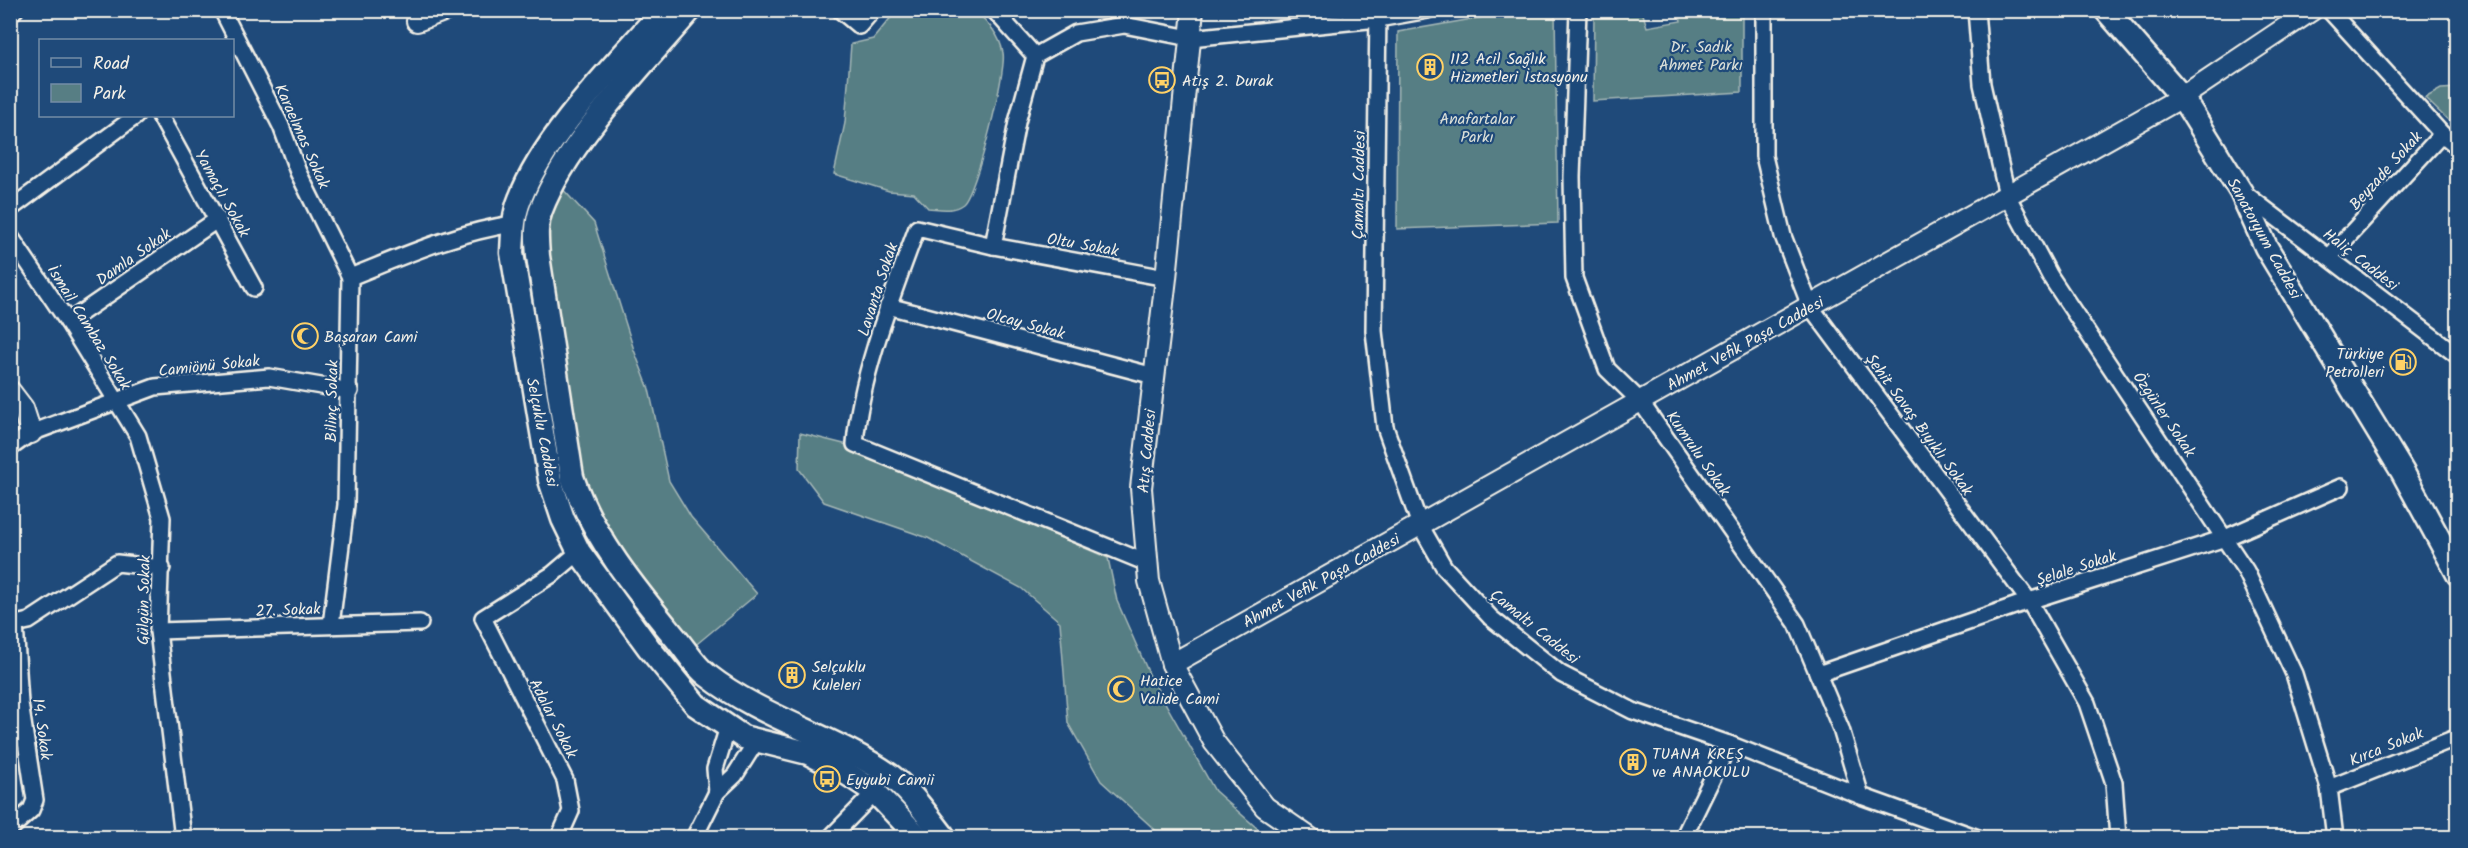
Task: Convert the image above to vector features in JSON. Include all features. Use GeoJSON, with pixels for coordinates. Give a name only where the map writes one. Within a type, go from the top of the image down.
{"type":"FeatureCollection","features":[{"type":"Feature","properties":{"kind":"main road","name":"Selçuklu Caddesi"},"geometry":{"type":"LineString","coordinates":[[663,10],[567,122],[520,198],[513,224],[512,253],[550,480],[563,519],[579,552],[649,648],[696,705],[743,737],[808,753],[875,792],[919,837]]}},
{"type":"Feature","properties":{"kind":"main road","name":"Selçuklu Caddesi"},"geometry":{"type":"LineString","coordinates":[[690,10],[587,133],[540,212],[537,232],[538,256],[572,477],[581,504],[605,543],[650,607],[706,675],[771,716],[834,741],[893,777],[945,837]]}},
{"type":"Feature","properties":{"kind":"main road","name":"Sanatoryum Caddesi"},"geometry":{"type":"LineString","coordinates":[[2106,10],[2124,20],[2182,97],[2241,192],[2266,247],[2402,471],[2457,574]]}},
{"type":"Feature","properties":{"kind":"street"},"geometry":{"type":"LineString","coordinates":[[10,14],[15,10]]}},
{"type":"Feature","properties":{"kind":"street","name":"Karaelmas Sokak"},"geometry":{"type":"LineString","coordinates":[[222,10],[233,39]]}},
{"type":"Feature","properties":{"kind":"street"},"geometry":{"type":"LineString","coordinates":[[417,21],[447,10]]}},
{"type":"Feature","properties":{"kind":"street"},"geometry":{"type":"LineString","coordinates":[[840,10],[859,26],[873,10]]}},
{"type":"Feature","properties":{"kind":"street"},"geometry":{"type":"LineString","coordinates":[[994,10],[1035,56]]}},
{"type":"Feature","properties":{"kind":"street","name":"Atış Caddesi"},"geometry":{"type":"LineString","coordinates":[[1193,10],[1166,278],[1141,488],[1149,581],[1172,664],[1214,741],[1265,807],[1311,837]]}},
{"type":"Feature","properties":{"kind":"street"},"geometry":{"type":"LineString","coordinates":[[993,246],[1017,122],[1035,56],[1077,33],[1124,25],[1190,38],[1428,10]]}},
{"type":"Feature","properties":{"kind":"street","name":"Kumrulu Sokak"},"geometry":{"type":"LineString","coordinates":[[1578,10],[1572,177],[1574,278],[1607,369],[1640,401],[1797,624],[1841,729],[1861,796]]}},
{"type":"Feature","properties":{"kind":"street","name":"Şehit Savaş Bıyıklı Sokak"},"geometry":{"type":"LineString","coordinates":[[1764,10],[1764,156],[1783,236],[1810,306],[2029,601],[2087,703],[2114,783],[2118,837]]}},
{"type":"Feature","properties":{"kind":"street","name":"Özgürler Sokak"},"geometry":{"type":"LineString","coordinates":[[1976,10],[1982,84],[2007,195],[2050,276],[2246,571],[2294,674],[2329,788],[2334,837]]}},
{"type":"Feature","properties":{"kind":"street","name":"Ahmet Vefik Paşa Caddesi"},"geometry":{"type":"LineString","coordinates":[[1172,664],[2182,97],[2312,10]]}},
{"type":"Feature","properties":{"kind":"street"},"geometry":{"type":"LineString","coordinates":[[2330,10],[2442,134],[2457,146]]}},
{"type":"Feature","properties":{"kind":"street","name":"Çamaltı Caddesi"},"geometry":{"type":"LineString","coordinates":[[1378,15],[1374,331],[1385,427],[1420,525],[1444,567],[1491,618],[1561,674],[1633,711],[1729,744],[1861,796],[1978,837]]}},
{"type":"Feature","properties":{"kind":"street","name":"Karaelmas Sokak"},"geometry":{"type":"LineString","coordinates":[[237,50],[281,126],[298,172],[350,277]]}},
{"type":"Feature","properties":{"kind":"street"},"geometry":{"type":"LineString","coordinates":[[10,209],[135,117]]}},
{"type":"Feature","properties":{"kind":"street","name":"Yamaçlı Sokak"},"geometry":{"type":"LineString","coordinates":[[161,117],[254,288]]}},
{"type":"Feature","properties":{"kind":"street","name":"Beyzade Sokak"},"geometry":{"type":"LineString","coordinates":[[2330,256],[2442,134]]}},
{"type":"Feature","properties":{"kind":"street","name":"Haliç Caddesi"},"geometry":{"type":"LineString","coordinates":[[2241,192],[2330,256],[2457,356]]}},
{"type":"Feature","properties":{"kind":"street","name":"Damla Sokak"},"geometry":{"type":"LineString","coordinates":[[68,322],[218,219]]}},
{"type":"Feature","properties":{"kind":"street"},"geometry":{"type":"LineString","coordinates":[[350,277],[423,249],[490,227],[513,224]]}},
{"type":"Feature","properties":{"kind":"street","name":"Lavanta Sokak"},"geometry":{"type":"LineString","coordinates":[[993,246],[917,228],[888,306],[857,422],[855,444],[1147,563]]}},
{"type":"Feature","properties":{"kind":"street","name":"İsmail Cambaz Sokak"},"geometry":{"type":"LineString","coordinates":[[10,236],[68,322],[138,436]]}},
{"type":"Feature","properties":{"kind":"street","name":"Oltu Sokak"},"geometry":{"type":"LineString","coordinates":[[993,246],[1166,278]]}},
{"type":"Feature","properties":{"kind":"street","name":"Bilinç Sokak"},"geometry":{"type":"LineString","coordinates":[[331,625],[346,505],[350,391],[350,277]]}},
{"type":"Feature","properties":{"kind":"street","name":"Olcay Sokak"},"geometry":{"type":"LineString","coordinates":[[888,306],[1154,376]]}},
{"type":"Feature","properties":{"kind":"street","name":"Camiönü Sokak"},"geometry":{"type":"LineString","coordinates":[[10,448],[31,433],[155,387],[269,377],[350,391]]}},
{"type":"Feature","properties":{"kind":"street"},"geometry":{"type":"LineString","coordinates":[[10,391],[23,408],[31,433]]}},
{"type":"Feature","properties":{"kind":"street","name":"Gülgün Sokak"},"geometry":{"type":"LineString","coordinates":[[138,436],[162,519],[158,631],[183,837]]}},
{"type":"Feature","properties":{"kind":"street","name":"Şelale Sokak"},"geometry":{"type":"LineString","coordinates":[[1818,674],[2029,601],[2225,538],[2341,488]]}},
{"type":"Feature","properties":{"kind":"street","name":"Adalar Sokak"},"geometry":{"type":"LineString","coordinates":[[559,837],[571,811],[565,780],[483,618],[553,574],[579,552]]}},
{"type":"Feature","properties":{"kind":"street"},"geometry":{"type":"LineString","coordinates":[[13,622],[29,621],[117,563],[162,568]]}},
{"type":"Feature","properties":{"kind":"street","name":"14. Sokak"},"geometry":{"type":"LineString","coordinates":[[10,829],[32,810],[35,800],[20,703],[13,622]]}},
{"type":"Feature","properties":{"kind":"street","name":"27. Sokak"},"geometry":{"type":"LineString","coordinates":[[158,631],[420,623]]}},
{"type":"Feature","properties":{"kind":"street"},"geometry":{"type":"LineString","coordinates":[[717,792],[715,769],[728,727]]}},
{"type":"Feature","properties":{"kind":"street","name":"Kırca Sokak"},"geometry":{"type":"LineString","coordinates":[[2329,788],[2457,737]]}},
{"type":"Feature","properties":{"kind":"street"},"geometry":{"type":"LineString","coordinates":[[694,837],[717,792],[735,775],[757,740]]}},
{"type":"Feature","properties":{"kind":"street"},"geometry":{"type":"LineString","coordinates":[[1683,837],[1729,744]]}},
{"type":"Feature","properties":{"kind":"street"},"geometry":{"type":"LineString","coordinates":[[830,837],[875,792]]}},
{"type":"Feature","properties":{"kind":"green space"},"geometry":{"type":"Polygon","coordinates":[[[897,10],[976,11],[993,30],[1003,53],[1000,82],[975,179],[963,204],[955,208],[928,208],[914,193],[889,191],[834,174],[845,123],[851,44],[873,39],[897,10]]]}},
{"type":"Feature","properties":{"kind":"green space","name":"Anafartalar Parkı"},"geometry":{"type":"Polygon","coordinates":[[[1518,11],[1555,11],[1558,223],[1397,229],[1398,32],[1518,11]]]}},
{"type":"Feature","properties":{"kind":"green space","name":"Dr. Sadık Ahmet Parkı"},"geometry":{"type":"Polygon","coordinates":[[[1594,11],[1642,11],[1647,27],[1681,21],[1679,11],[1742,11],[1742,92],[1593,101],[1594,11]]]}},
{"type":"Feature","properties":{"kind":"green space"},"geometry":{"type":"Polygon","coordinates":[[[2457,88],[2457,123],[2451,123],[2425,98],[2441,89],[2457,88]]]}},
{"type":"Feature","properties":{"kind":"green space"},"geometry":{"type":"Polygon","coordinates":[[[558,184],[594,223],[634,350],[649,389],[669,481],[691,517],[757,594],[686,653],[581,498],[539,254],[558,184]]]}},
{"type":"Feature","properties":{"kind":"green space"},"geometry":{"type":"Polygon","coordinates":[[[800,433],[844,444],[1108,558],[1117,601],[1150,676],[1215,791],[1267,837],[1163,837],[1101,781],[1068,723],[1060,622],[1021,588],[928,538],[824,502],[799,469],[800,433]]]}},
{"type":"Feature","properties":{"kind":"place","name":"112 Acil Sağlık Hizmetleri İstasyonu"},"geometry":{"type":"Point","coordinates":[1430,67]}},
{"type":"Feature","properties":{"kind":"place","name":"Atış 2. Durak"},"geometry":{"type":"Point","coordinates":[1162,80]}},
{"type":"Feature","properties":{"kind":"place","name":"Başaran Cami"},"geometry":{"type":"Point","coordinates":[305,336]}},
{"type":"Feature","properties":{"kind":"place","name":"Türkiye Petrolleri"},"geometry":{"type":"Point","coordinates":[2403,362]}},
{"type":"Feature","properties":{"kind":"place","name":"Selçuklu Kuleleri"},"geometry":{"type":"Point","coordinates":[792,675]}},
{"type":"Feature","properties":{"kind":"place","name":"Hatice Valide Cami"},"geometry":{"type":"Point","coordinates":[1121,689]}},
{"type":"Feature","properties":{"kind":"place","name":"TUANA KREŞ ve ANAOKULU"},"geometry":{"type":"Point","coordinates":[1633,762]}},
{"type":"Feature","properties":{"kind":"place","name":"Eyyubi Camii"},"geometry":{"type":"Point","coordinates":[827,779]}}]}
